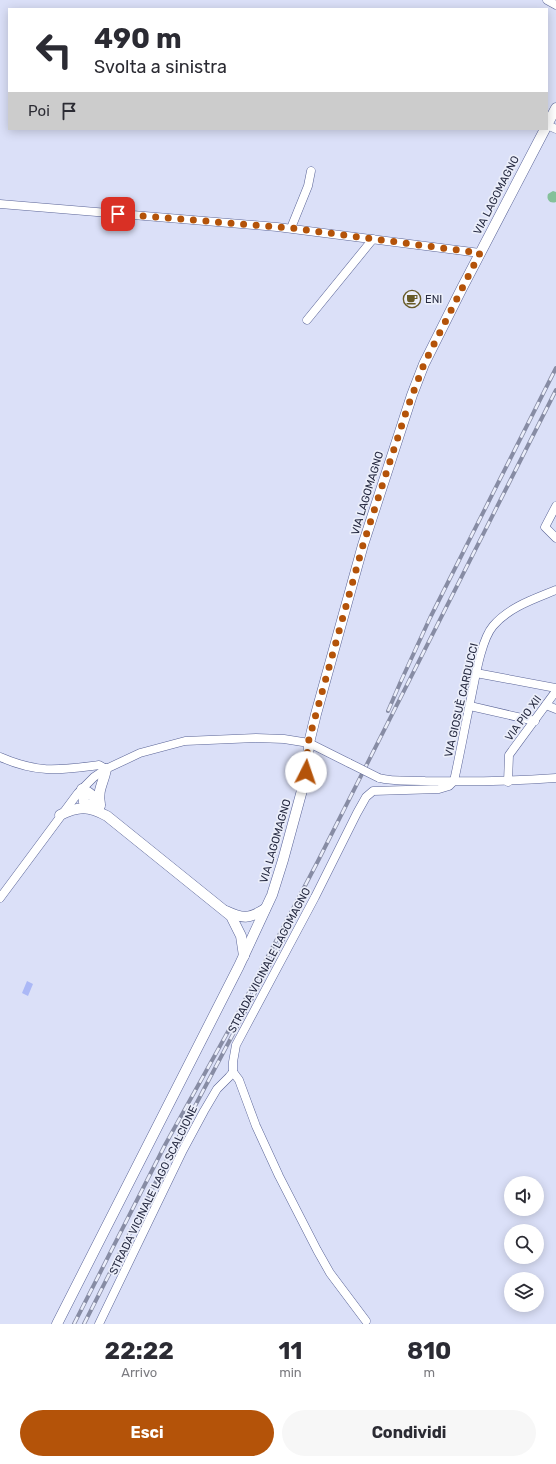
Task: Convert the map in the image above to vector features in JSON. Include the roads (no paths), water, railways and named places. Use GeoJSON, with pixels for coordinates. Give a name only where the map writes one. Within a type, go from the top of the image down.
{"type":"FeatureCollection","features":[{"type":"Feature","properties":{"kind":"main road"},"geometry":{"type":"LineString","coordinates":[[548,123],[556,108]]}},
{"type":"Feature","properties":{"kind":"main road","name":"VIA LAGOMAGNO"},"geometry":{"type":"LineString","coordinates":[[57,1324],[244,956],[272,895],[284,860],[301,794],[306,772],[308,743],[363,545],[412,395],[424,364],[544,130]]}},
{"type":"Feature","properties":{"kind":"main road"},"geometry":{"type":"LineString","coordinates":[[99,808],[98,796],[106,769]]}},
{"type":"Feature","properties":{"kind":"main road"},"geometry":{"type":"LineString","coordinates":[[82,789],[84,802],[99,808],[225,910],[255,932]]}},
{"type":"Feature","properties":{"kind":"main road"},"geometry":{"type":"LineString","coordinates":[[60,815],[71,810],[81,808],[99,808]]}},
{"type":"Feature","properties":{"kind":"main road"},"geometry":{"type":"LineString","coordinates":[[239,921],[265,909]]}},
{"type":"Feature","properties":{"kind":"main road"},"geometry":{"type":"LineString","coordinates":[[239,921],[244,956]]}},
{"type":"Feature","properties":{"kind":"street"},"geometry":{"type":"LineString","coordinates":[[547,0],[556,5]]}},
{"type":"Feature","properties":{"kind":"street"},"geometry":{"type":"LineString","coordinates":[[291,228],[308,186],[311,171]]}},
{"type":"Feature","properties":{"kind":"street"},"geometry":{"type":"LineString","coordinates":[[0,204],[291,228],[480,253]]}},
{"type":"Feature","properties":{"kind":"street"},"geometry":{"type":"LineString","coordinates":[[307,320],[373,239]]}},
{"type":"Feature","properties":{"kind":"street"},"geometry":{"type":"LineString","coordinates":[[556,506],[545,527],[556,538]]}},
{"type":"Feature","properties":{"kind":"street","name":"VIA GIOSUÈ CARDUCCI"},"geometry":{"type":"LineString","coordinates":[[454,781],[476,673],[489,631],[494,624],[518,607],[556,590]]}},
{"type":"Feature","properties":{"kind":"street"},"geometry":{"type":"LineString","coordinates":[[476,673],[556,690]]}},
{"type":"Feature","properties":{"kind":"street","name":"VIA PIO XII"},"geometry":{"type":"LineString","coordinates":[[508,782],[510,755],[556,690]]}},
{"type":"Feature","properties":{"kind":"street"},"geometry":{"type":"LineString","coordinates":[[546,704],[556,709]]}},
{"type":"Feature","properties":{"kind":"street"},"geometry":{"type":"LineString","coordinates":[[470,706],[534,721]]}},
{"type":"Feature","properties":{"kind":"street"},"geometry":{"type":"LineString","coordinates":[[0,898],[60,815],[82,789],[106,769],[125,759],[185,740],[256,738],[284,739],[308,743],[379,778],[387,780],[508,782],[556,778]]}},
{"type":"Feature","properties":{"kind":"street"},"geometry":{"type":"LineString","coordinates":[[0,757],[38,769],[63,769],[99,765],[106,769]]}},
{"type":"Feature","properties":{"kind":"street","name":"STRADA VICINALE LAGOMAGNO"},"geometry":{"type":"LineString","coordinates":[[233,1072],[234,1051],[239,1038],[315,897],[366,797],[373,791],[440,789],[449,786],[454,781]]}},
{"type":"Feature","properties":{"kind":"street"},"geometry":{"type":"LineString","coordinates":[[233,1072],[239,1080],[256,1126],[279,1176],[317,1250],[330,1273],[366,1322]]}},
{"type":"Feature","properties":{"kind":"street","name":"STRADA VICINALE LAGO SCALCIONE"},"geometry":{"type":"LineString","coordinates":[[99,1324],[204,1111],[217,1089],[233,1072]]}},
{"type":"Feature","properties":{"kind":"water"},"geometry":{"type":"Polygon","coordinates":[[[27,981],[33,984],[28,996],[22,993],[27,981]]]}},
{"type":"Feature","properties":{"kind":"railway"},"geometry":{"type":"LineString","coordinates":[[388,711],[430,618],[556,368]]}},
{"type":"Feature","properties":{"kind":"railway"},"geometry":{"type":"LineString","coordinates":[[74,1324],[165,1145],[235,1019],[318,861],[556,390]]}},
{"type":"Feature","properties":{"kind":"railway"},"geometry":{"type":"LineString","coordinates":[[84,1324],[176,1142],[287,932]]}},
{"type":"Feature","properties":{"kind":"place","name":"ENI"},"geometry":{"type":"Point","coordinates":[412,299]}}]}
